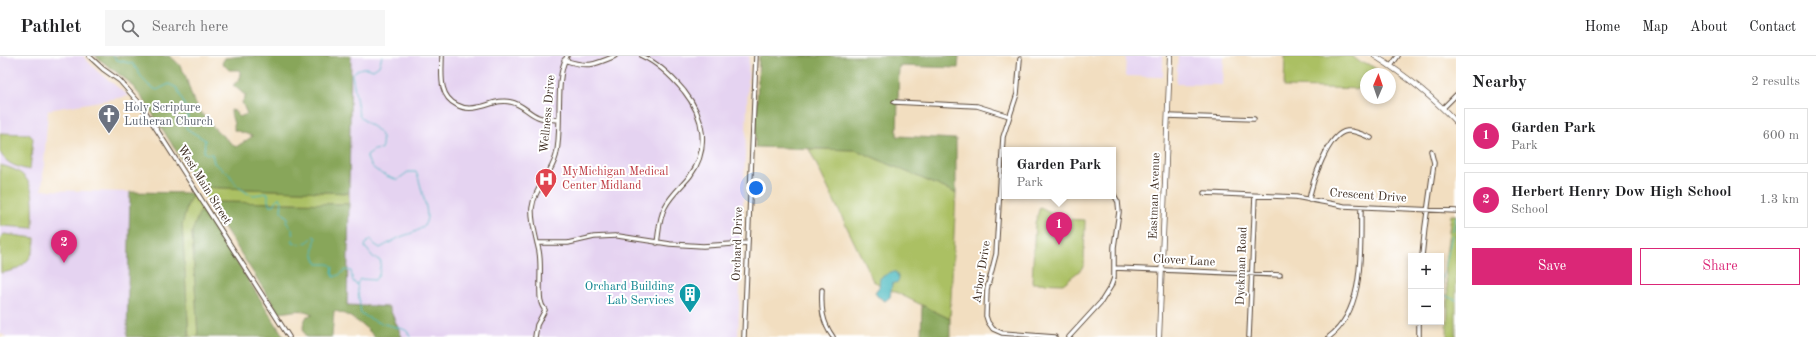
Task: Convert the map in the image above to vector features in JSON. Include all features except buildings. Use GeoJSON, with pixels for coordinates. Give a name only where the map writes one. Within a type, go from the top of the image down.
{"type":"FeatureCollection","features":[{"type":"Feature","properties":{"kind":"main road","name":"Eastman Avenue"},"geometry":{"type":"LineString","coordinates":[[1159,337],[1170,56]]}},
{"type":"Feature","properties":{"kind":"main road"},"geometry":{"type":"LineString","coordinates":[[1375,56],[1413,82],[1443,108],[1456,122]]}},
{"type":"Feature","properties":{"kind":"street","name":"West Main Street"},"geometry":{"type":"LineString","coordinates":[[89,56],[103,69],[120,81],[138,101],[289,337]]}},
{"type":"Feature","properties":{"kind":"street"},"geometry":{"type":"LineString","coordinates":[[442,56],[442,87],[448,98],[459,106],[472,108],[497,101],[506,101],[522,106],[539,118],[559,120]]}},
{"type":"Feature","properties":{"kind":"street"},"geometry":{"type":"LineString","coordinates":[[566,58],[588,66],[600,63],[615,56]]}},
{"type":"Feature","properties":{"kind":"street"},"geometry":{"type":"LineString","coordinates":[[642,56],[651,61],[680,87],[697,112],[702,130],[702,148],[697,163],[690,176],[665,207],[661,219],[657,243]]}},
{"type":"Feature","properties":{"kind":"street","name":"Orchard Drive"},"geometry":{"type":"LineString","coordinates":[[744,337],[756,56]]}},
{"type":"Feature","properties":{"kind":"street"},"geometry":{"type":"LineString","coordinates":[[1391,66],[1398,56]]}},
{"type":"Feature","properties":{"kind":"street","name":"Wellness Drive"},"geometry":{"type":"LineString","coordinates":[[535,337],[536,324],[545,310],[540,300],[540,262],[532,218],[532,206],[535,196],[554,162],[558,145],[562,72],[566,58]]}},
{"type":"Feature","properties":{"kind":"street","name":"Arbor Drive"},"geometry":{"type":"LineString","coordinates":[[1002,147],[1003,137],[1019,84],[1020,59]]}},
{"type":"Feature","properties":{"kind":"street"},"geometry":{"type":"LineString","coordinates":[[1443,108],[1456,95]]}},
{"type":"Feature","properties":{"kind":"street"},"geometry":{"type":"LineString","coordinates":[[894,102],[977,106],[1009,116]]}},
{"type":"Feature","properties":{"kind":"street"},"geometry":{"type":"LineString","coordinates":[[1168,116],[1254,119]]}},
{"type":"Feature","properties":{"kind":"street"},"geometry":{"type":"LineString","coordinates":[[1309,200],[1316,171],[1336,136],[1346,131],[1353,131],[1371,138]]}},
{"type":"Feature","properties":{"kind":"street","name":"Arbor Drive"},"geometry":{"type":"LineString","coordinates":[[1002,150],[996,254],[987,289],[986,316],[993,329],[1002,334],[1055,337]]}},
{"type":"Feature","properties":{"kind":"street"},"geometry":{"type":"LineString","coordinates":[[1422,253],[1434,163],[1431,151]]}},
{"type":"Feature","properties":{"kind":"street","name":"Crescent Drive"},"geometry":{"type":"LineString","coordinates":[[1204,193],[1309,200],[1344,206],[1456,211]]}},
{"type":"Feature","properties":{"kind":"street","name":"Dyckman Road"},"geometry":{"type":"LineString","coordinates":[[1249,337],[1255,196]]}},
{"type":"Feature","properties":{"kind":"street"},"geometry":{"type":"LineString","coordinates":[[1069,337],[1107,294],[1114,278],[1114,247],[1119,212],[1116,198]]}},
{"type":"Feature","properties":{"kind":"street"},"geometry":{"type":"LineString","coordinates":[[1329,337],[1343,322],[1351,308],[1357,289],[1361,207]]}},
{"type":"Feature","properties":{"kind":"street"},"geometry":{"type":"LineString","coordinates":[[537,243],[568,243],[594,237],[617,236],[657,243],[703,246],[728,243],[748,243]]}},
{"type":"Feature","properties":{"kind":"street","name":"Clover Lane"},"geometry":{"type":"LineString","coordinates":[[1114,268],[1280,276]]}},
{"type":"Feature","properties":{"kind":"street"},"geometry":{"type":"LineString","coordinates":[[822,290],[823,321],[833,337]]}},
{"type":"Feature","properties":{"kind":"street"},"geometry":{"type":"LineString","coordinates":[[1418,337],[1419,325]]}},
{"type":"Feature","properties":{"kind":"shaded area"},"geometry":{"type":"Polygon","coordinates":[[[0,56],[83,56],[97,71],[129,96],[48,110],[42,190],[130,192],[127,337],[6,337],[0,333],[0,56]]]}},
{"type":"Feature","properties":{"kind":"shaded area","name":"MyMichigan Medical Center Midland"},"geometry":{"type":"Polygon","coordinates":[[[351,56],[749,56],[738,337],[402,337],[389,307],[347,305],[351,56]]]}},
{"type":"Feature","properties":{"kind":"shaded area"},"geometry":{"type":"Polygon","coordinates":[[[1126,56],[1163,56],[1163,77],[1125,76],[1126,56]]]}},
{"type":"Feature","properties":{"kind":"shaded area"},"geometry":{"type":"Polygon","coordinates":[[[1178,56],[1224,56],[1223,85],[1176,84],[1178,56]]]}},
{"type":"Feature","properties":{"kind":"green space"},"geometry":{"type":"Polygon","coordinates":[[[95,56],[169,56],[181,67],[193,99],[205,118],[236,147],[253,136],[234,130],[231,110],[235,111],[239,117],[247,114],[242,102],[246,96],[233,85],[239,80],[241,75],[239,70],[229,70],[222,63],[225,58],[243,56],[351,56],[349,193],[199,187],[144,100],[128,81],[95,56]]]}},
{"type":"Feature","properties":{"kind":"green space"},"geometry":{"type":"Polygon","coordinates":[[[759,56],[959,56],[958,68],[899,66],[897,136],[956,139],[956,193],[856,150],[755,147],[759,56]]]}},
{"type":"Feature","properties":{"kind":"green space"},"geometry":{"type":"Polygon","coordinates":[[[1285,56],[1352,56],[1361,63],[1369,64],[1375,68],[1360,68],[1360,89],[1284,87],[1285,56]]]}},
{"type":"Feature","properties":{"kind":"green space"},"geometry":{"type":"Polygon","coordinates":[[[0,133],[29,134],[33,138],[30,170],[13,165],[5,160],[0,152],[0,133]]]}},
{"type":"Feature","properties":{"kind":"green space"},"geometry":{"type":"Polygon","coordinates":[[[809,149],[856,150],[956,193],[950,319],[873,281],[809,149]]]}},
{"type":"Feature","properties":{"kind":"green space"},"geometry":{"type":"Polygon","coordinates":[[[0,165],[21,174],[27,180],[33,196],[33,228],[0,226],[0,165]]]}},
{"type":"Feature","properties":{"kind":"green space"},"geometry":{"type":"Polygon","coordinates":[[[199,187],[349,193],[349,204],[216,202],[212,208],[199,187]]]}},
{"type":"Feature","properties":{"kind":"green space"},"geometry":{"type":"Polygon","coordinates":[[[130,192],[193,193],[188,203],[182,225],[189,337],[127,337],[130,192]]]}},
{"type":"Feature","properties":{"kind":"green space"},"geometry":{"type":"Polygon","coordinates":[[[193,193],[205,211],[199,214],[192,232],[198,337],[189,337],[182,225],[188,203],[193,193]]]}},
{"type":"Feature","properties":{"kind":"green space"},"geometry":{"type":"Polygon","coordinates":[[[216,202],[349,204],[347,305],[389,307],[402,337],[374,337],[367,329],[356,321],[344,314],[334,311],[332,337],[306,337],[303,329],[304,322],[307,316],[313,315],[305,311],[279,313],[212,208],[213,204],[216,202]]]}},
{"type":"Feature","properties":{"kind":"green space"},"geometry":{"type":"Polygon","coordinates":[[[1040,207],[1065,219],[1085,220],[1084,267],[1063,284],[1032,283],[1035,223],[1040,207]]]}},
{"type":"Feature","properties":{"kind":"green space"},"geometry":{"type":"Polygon","coordinates":[[[205,211],[284,337],[198,337],[192,232],[199,213],[205,211]]]}},
{"type":"Feature","properties":{"kind":"green space"},"geometry":{"type":"Polygon","coordinates":[[[1451,215],[1456,215],[1456,337],[1447,337],[1448,296],[1445,263],[1451,215]]]}},
{"type":"Feature","properties":{"kind":"green space"},"geometry":{"type":"Polygon","coordinates":[[[4,234],[35,238],[30,258],[26,263],[8,272],[1,273],[0,238],[4,234]]]}},
{"type":"Feature","properties":{"kind":"green space"},"geometry":{"type":"Polygon","coordinates":[[[922,305],[950,319],[950,337],[921,337],[922,305]]]}},
{"type":"Feature","properties":{"kind":"water"},"geometry":{"type":"Polygon","coordinates":[[[891,272],[896,272],[899,279],[898,282],[892,284],[890,297],[885,301],[877,296],[875,292],[879,287],[880,278],[891,272]]]}},
{"type":"Feature","properties":{"kind":"waterway"},"geometry":{"type":"LineString","coordinates":[[113,56],[117,60],[133,64],[143,79],[153,88],[157,90],[169,84],[177,88],[188,113],[186,128],[205,140],[204,152],[207,154],[212,154],[214,163],[229,174],[237,186],[247,193],[254,195],[268,193],[268,201],[270,205],[274,205],[278,198],[280,198],[282,201],[281,211],[288,218],[286,222],[292,229],[293,242],[299,244],[305,243],[314,236],[316,238],[314,254],[318,264],[329,264],[333,267],[332,272],[334,277],[345,270],[351,271],[353,282],[357,284]]}},
{"type":"Feature","properties":{"kind":"waterway"},"geometry":{"type":"LineString","coordinates":[[382,56],[379,66],[373,70],[362,68],[352,74],[359,115],[376,129],[382,137],[381,149],[374,150],[367,155],[368,160],[370,164],[378,171],[397,180],[408,172],[416,172],[427,214],[425,224],[417,231],[400,237],[380,248],[374,244],[371,239],[366,243],[365,247],[373,257],[381,261],[379,275],[375,280],[360,279],[357,284],[361,314],[377,322],[403,329],[407,331],[410,337]]}},
{"type":"Feature","properties":{"kind":"waterway"},"geometry":{"type":"LineString","coordinates":[[1456,216],[1442,282],[1441,294],[1456,300]]}},
{"type":"Feature","properties":{"kind":"place","name":"Holy Scripture Lutheran Church"},"geometry":{"type":"Point","coordinates":[109,134]}},
{"type":"Feature","properties":{"kind":"place","name":"MyMichigan Medical Center Midland"},"geometry":{"type":"Point","coordinates":[546,198]}},
{"type":"Feature","properties":{"kind":"place","name":"Garden Park"},"geometry":{"type":"Point","coordinates":[1059,245]}},
{"type":"Feature","properties":{"kind":"place","name":"Herbert Henry Dow High School"},"geometry":{"type":"Point","coordinates":[64,263]}},
{"type":"Feature","properties":{"kind":"place","name":"Orchard Building Lab Services"},"geometry":{"type":"Point","coordinates":[690,314]}}]}
